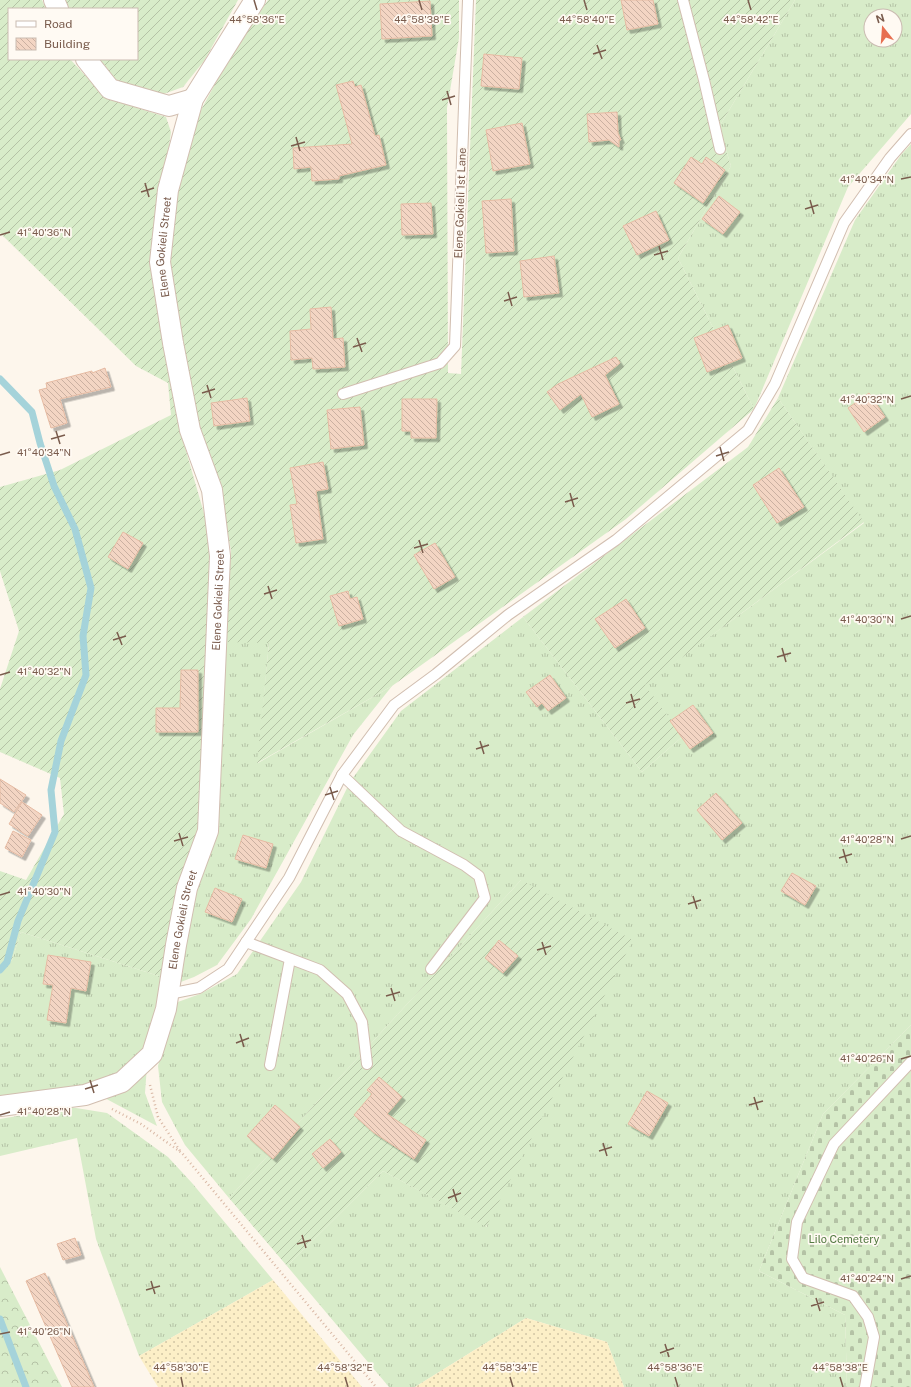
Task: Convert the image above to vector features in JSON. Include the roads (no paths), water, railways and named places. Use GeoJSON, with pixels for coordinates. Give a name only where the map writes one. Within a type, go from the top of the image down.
{"type":"FeatureCollection","features":[{"type":"Feature","properties":{"kind":"street","name":"Elene Gokieli Street"},"geometry":{"type":"LineString","coordinates":[[0,1106],[85,1095],[122,1082],[152,1054],[166,1009],[187,888],[208,831],[220,556],[212,490],[190,430],[173,342],[160,262],[168,190],[193,98],[255,0]]}},
{"type":"Feature","properties":{"kind":"street"},"geometry":{"type":"LineString","coordinates":[[87,60],[110,89],[170,106],[193,98]]}},
{"type":"Feature","properties":{"kind":"lane","name":"Elene Gokieli 1st Lane"},"geometry":{"type":"LineString","coordinates":[[343,394],[440,363],[455,346],[468,0]]}},
{"type":"Feature","properties":{"kind":"lane"},"geometry":{"type":"LineString","coordinates":[[683,0],[720,149]]}},
{"type":"Feature","properties":{"kind":"lane"},"geometry":{"type":"LineString","coordinates":[[169,994],[199,988],[228,969],[289,878],[342,775],[394,704],[436,674],[508,615],[616,540],[748,430],[775,384],[844,223],[890,158],[911,134]]}},
{"type":"Feature","properties":{"kind":"lane"},"geometry":{"type":"LineString","coordinates":[[342,775],[401,831],[464,865],[479,876],[485,898],[431,969]]}},
{"type":"Feature","properties":{"kind":"lane"},"geometry":{"type":"LineString","coordinates":[[246,942],[320,970],[347,994],[362,1022],[367,1064]]}},
{"type":"Feature","properties":{"kind":"lane"},"geometry":{"type":"LineString","coordinates":[[270,1065],[290,958]]}},
{"type":"Feature","properties":{"kind":"lane"},"geometry":{"type":"LineString","coordinates":[[865,1387],[874,1337],[868,1317],[853,1296],[803,1278],[792,1258],[797,1222],[834,1144],[911,1062]]}},
{"type":"Feature","properties":{"kind":"waterway"},"geometry":{"type":"LineString","coordinates":[[0,379],[32,412],[54,486],[75,529],[91,588],[83,636],[86,675],[61,741],[51,790],[55,832],[18,921],[7,962],[0,970]]}},
{"type":"Feature","properties":{"kind":"waterway"},"geometry":{"type":"LineString","coordinates":[[0,1319],[26,1387]]}},
{"type":"Feature","properties":{"kind":"park label","name":"Lilo Cemetery"},"geometry":{"type":"Point","coordinates":[844,1239]}}]}
